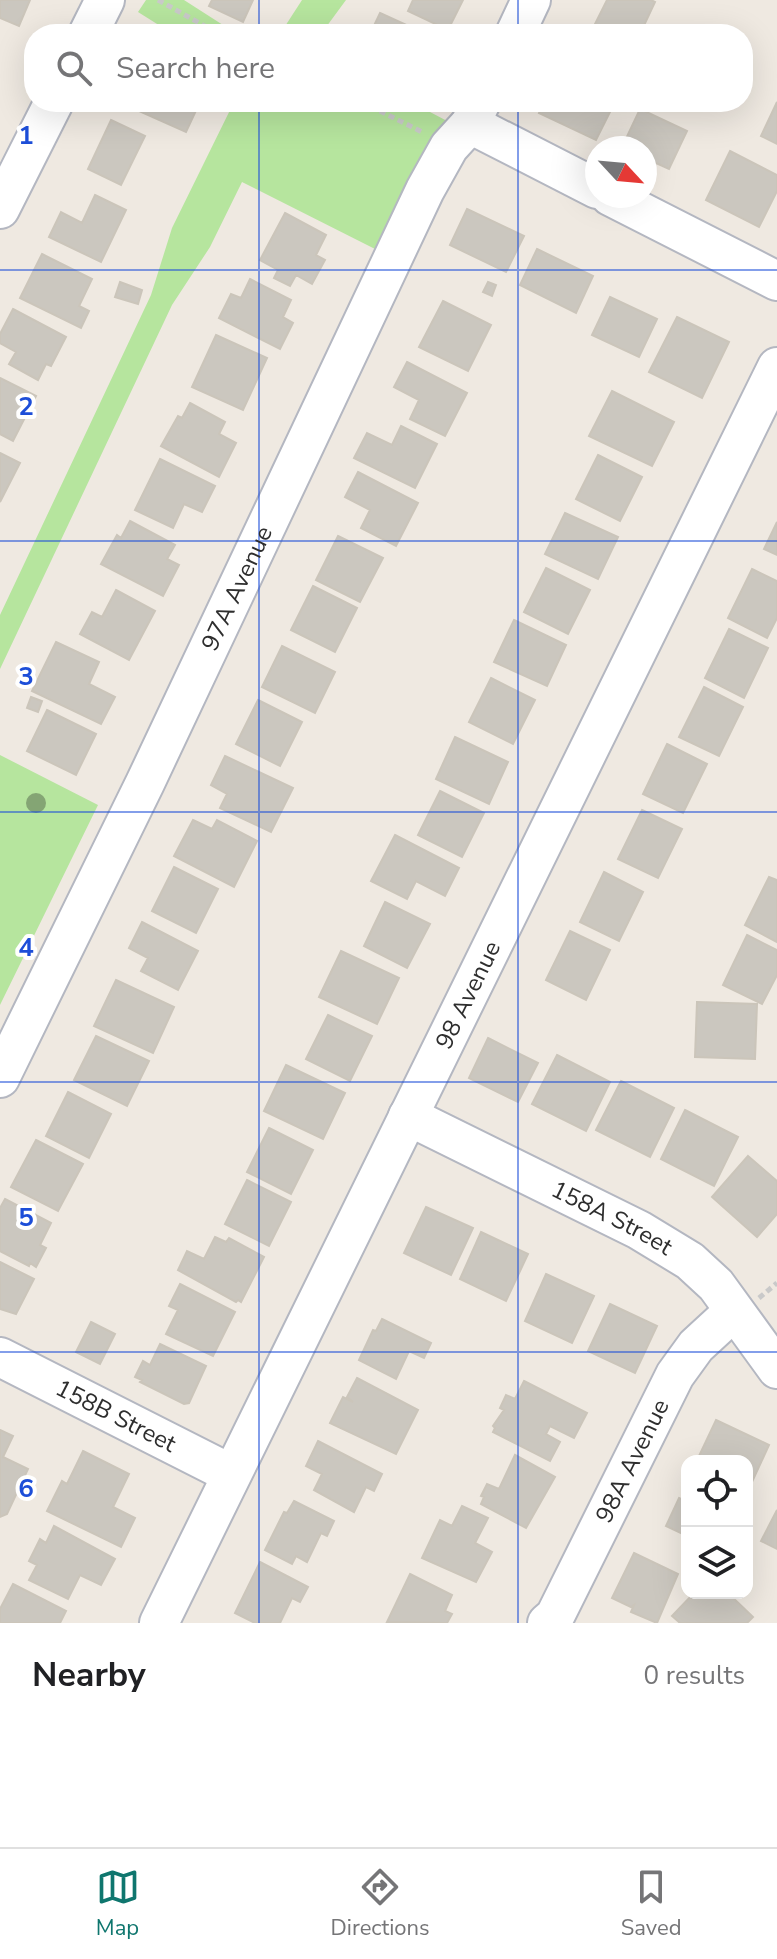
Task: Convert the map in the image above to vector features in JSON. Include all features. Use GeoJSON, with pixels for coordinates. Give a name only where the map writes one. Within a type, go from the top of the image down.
{"type":"FeatureCollection","features":[{"type":"Feature","properties":{"kind":"street"},"geometry":{"type":"LineString","coordinates":[[93,24],[105,0]]}},
{"type":"Feature","properties":{"kind":"street"},"geometry":{"type":"LineString","coordinates":[[520,24],[531,0]]}},
{"type":"Feature","properties":{"kind":"street"},"geometry":{"type":"LineString","coordinates":[[0,209],[49,112]]}},
{"type":"Feature","properties":{"kind":"street"},"geometry":{"type":"LineString","coordinates":[[476,113],[585,181]]}},
{"type":"Feature","properties":{"kind":"street","name":"97A Avenue"},"geometry":{"type":"LineString","coordinates":[[0,1078],[145,783],[425,190],[449,147],[476,113]]}},
{"type":"Feature","properties":{"kind":"street"},"geometry":{"type":"LineString","coordinates":[[634,208],[777,281]]}},
{"type":"Feature","properties":{"kind":"street","name":"98 Avenue"},"geometry":{"type":"LineString","coordinates":[[159,1623],[777,367]]}},
{"type":"Feature","properties":{"kind":"street","name":"158A Street"},"geometry":{"type":"LineString","coordinates":[[408,1116],[667,1246],[745,1306],[777,1369]]}},
{"type":"Feature","properties":{"kind":"street","name":"98A Avenue"},"geometry":{"type":"LineString","coordinates":[[547,1623],[555,1616],[675,1375],[696,1346],[745,1306]]}},
{"type":"Feature","properties":{"kind":"street","name":"158B Street"},"geometry":{"type":"LineString","coordinates":[[0,1357],[231,1474]]}},
{"type":"Feature","properties":{"kind":"path"},"geometry":{"type":"LineString","coordinates":[[158,0],[201,24]]}},
{"type":"Feature","properties":{"kind":"path"},"geometry":{"type":"LineString","coordinates":[[382,112],[430,136]]}},
{"type":"Feature","properties":{"kind":"path"},"geometry":{"type":"LineString","coordinates":[[745,1306],[777,1283]]}},
{"type":"Feature","properties":{"kind":"green space"},"geometry":{"type":"Polygon","coordinates":[[[146,0],[184,0],[221,24],[157,24],[138,12],[146,0]]]}},
{"type":"Feature","properties":{"kind":"green space"},"geometry":{"type":"Polygon","coordinates":[[[302,0],[346,0],[328,24],[286,24],[302,0]]]}},
{"type":"Feature","properties":{"kind":"green space"},"geometry":{"type":"Polygon","coordinates":[[[229,112],[430,112],[449,122],[423,154],[375,249],[242,182],[210,247],[172,305],[0,669],[0,615],[151,295],[172,228],[229,112]]]}},
{"type":"Feature","properties":{"kind":"green space"},"geometry":{"type":"Polygon","coordinates":[[[0,755],[98,805],[0,1005],[0,755]]]}},
{"type":"Feature","properties":{"kind":"building"},"geometry":{"type":"Polygon","coordinates":[[[0,0],[30,0],[19,26],[0,18],[0,0]]]}},
{"type":"Feature","properties":{"kind":"building"},"geometry":{"type":"Polygon","coordinates":[[[212,0],[253,0],[243,22],[209,6],[212,0]]]}},
{"type":"Feature","properties":{"kind":"building"},"geometry":{"type":"Polygon","coordinates":[[[413,0],[463,0],[451,24],[435,24],[408,11],[413,0]]]}},
{"type":"Feature","properties":{"kind":"building"},"geometry":{"type":"Polygon","coordinates":[[[607,0],[655,2],[645,24],[595,24],[607,0]]]}},
{"type":"Feature","properties":{"kind":"building"},"geometry":{"type":"Polygon","coordinates":[[[380,13],[404,24],[375,24],[380,13]]]}},
{"type":"Feature","properties":{"kind":"building"},"geometry":{"type":"Polygon","coordinates":[[[777,102],[777,144],[761,136],[777,102]]]}},
{"type":"Feature","properties":{"kind":"building"},"geometry":{"type":"Polygon","coordinates":[[[141,112],[195,112],[186,132],[141,112]]]}},
{"type":"Feature","properties":{"kind":"building"},"geometry":{"type":"Polygon","coordinates":[[[610,112],[598,136],[588,136],[539,113],[610,112]]]}},
{"type":"Feature","properties":{"kind":"building"},"geometry":{"type":"Polygon","coordinates":[[[639,112],[646,112],[687,131],[669,169],[657,164],[657,136],[627,136],[639,112]]]}},
{"type":"Feature","properties":{"kind":"building"},"geometry":{"type":"Polygon","coordinates":[[[111,120],[145,136],[121,185],[88,169],[111,120]]]}},
{"type":"Feature","properties":{"kind":"building"},"geometry":{"type":"Polygon","coordinates":[[[730,151],[777,175],[777,191],[759,227],[706,200],[730,151]]]}},
{"type":"Feature","properties":{"kind":"building"},"geometry":{"type":"Polygon","coordinates":[[[95,195],[126,210],[101,262],[49,237],[61,212],[82,223],[95,195]]]}},
{"type":"Feature","properties":{"kind":"building"},"geometry":{"type":"Polygon","coordinates":[[[467,209],[524,236],[506,272],[450,245],[467,209]]]}},
{"type":"Feature","properties":{"kind":"building"},"geometry":{"type":"Polygon","coordinates":[[[285,213],[326,235],[316,255],[325,260],[312,284],[296,275],[290,286],[274,278],[278,270],[260,260],[285,213]]]}},
{"type":"Feature","properties":{"kind":"building"},"geometry":{"type":"Polygon","coordinates":[[[537,249],[593,276],[576,313],[520,285],[537,249]]]}},
{"type":"Feature","properties":{"kind":"building"},"geometry":{"type":"Polygon","coordinates":[[[42,254],[92,279],[79,306],[89,311],[81,328],[20,298],[42,254]]]}},
{"type":"Feature","properties":{"kind":"building"},"geometry":{"type":"Polygon","coordinates":[[[250,279],[291,300],[283,317],[293,323],[280,349],[219,318],[231,294],[241,298],[250,279]]]}},
{"type":"Feature","properties":{"kind":"building"},"geometry":{"type":"Polygon","coordinates":[[[120,282],[142,290],[138,304],[115,297],[120,282]]]}},
{"type":"Feature","properties":{"kind":"building"},"geometry":{"type":"Polygon","coordinates":[[[488,282],[496,285],[492,296],[483,292],[488,282]]]}},
{"type":"Feature","properties":{"kind":"building"},"geometry":{"type":"Polygon","coordinates":[[[610,297],[657,319],[639,357],[592,335],[610,297]]]}},
{"type":"Feature","properties":{"kind":"building"},"geometry":{"type":"Polygon","coordinates":[[[443,301],[491,325],[468,371],[419,347],[443,301]]]}},
{"type":"Feature","properties":{"kind":"building"},"geometry":{"type":"Polygon","coordinates":[[[13,309],[66,337],[51,366],[46,364],[38,380],[9,364],[16,352],[0,343],[0,334],[13,309]]]}},
{"type":"Feature","properties":{"kind":"building"},"geometry":{"type":"Polygon","coordinates":[[[677,317],[729,342],[702,398],[649,372],[677,317]]]}},
{"type":"Feature","properties":{"kind":"building"},"geometry":{"type":"Polygon","coordinates":[[[216,335],[267,358],[243,410],[192,387],[216,335]]]}},
{"type":"Feature","properties":{"kind":"building"},"geometry":{"type":"Polygon","coordinates":[[[407,362],[467,393],[445,436],[410,419],[419,400],[394,387],[407,362]]]}},
{"type":"Feature","properties":{"kind":"building"},"geometry":{"type":"Polygon","coordinates":[[[0,378],[36,396],[13,441],[0,434],[0,378]]]}},
{"type":"Feature","properties":{"kind":"building"},"geometry":{"type":"Polygon","coordinates":[[[612,391],[674,422],[652,466],[589,436],[612,391]]]}},
{"type":"Feature","properties":{"kind":"building"},"geometry":{"type":"Polygon","coordinates":[[[190,403],[225,422],[219,434],[236,443],[219,477],[161,446],[178,416],[182,418],[190,403]]]}},
{"type":"Feature","properties":{"kind":"building"},"geometry":{"type":"Polygon","coordinates":[[[401,426],[437,444],[415,488],[354,458],[367,433],[392,445],[401,426]]]}},
{"type":"Feature","properties":{"kind":"building"},"geometry":{"type":"Polygon","coordinates":[[[0,453],[20,463],[0,502],[0,453]]]}},
{"type":"Feature","properties":{"kind":"building"},"geometry":{"type":"Polygon","coordinates":[[[598,455],[642,477],[620,521],[576,499],[598,455]]]}},
{"type":"Feature","properties":{"kind":"building"},"geometry":{"type":"Polygon","coordinates":[[[160,459],[215,486],[202,512],[184,504],[173,528],[135,510],[160,459]]]}},
{"type":"Feature","properties":{"kind":"building"},"geometry":{"type":"Polygon","coordinates":[[[358,472],[418,503],[396,546],[361,528],[370,510],[345,497],[358,472]]]}},
{"type":"Feature","properties":{"kind":"building"},"geometry":{"type":"Polygon","coordinates":[[[565,513],[618,537],[598,579],[545,554],[565,513]]]}},
{"type":"Feature","properties":{"kind":"building"},"geometry":{"type":"Polygon","coordinates":[[[130,521],[175,545],[167,559],[179,565],[163,596],[101,564],[117,535],[121,538],[130,521]]]}},
{"type":"Feature","properties":{"kind":"building"},"geometry":{"type":"Polygon","coordinates":[[[777,522],[777,555],[764,549],[777,522]]]}},
{"type":"Feature","properties":{"kind":"building"},"geometry":{"type":"Polygon","coordinates":[[[338,536],[383,558],[360,602],[316,580],[338,536]]]}},
{"type":"Feature","properties":{"kind":"building"},"geometry":{"type":"Polygon","coordinates":[[[546,568],[590,590],[568,634],[524,612],[546,568]]]}},
{"type":"Feature","properties":{"kind":"building"},"geometry":{"type":"Polygon","coordinates":[[[752,569],[777,581],[777,618],[767,638],[728,618],[752,569]]]}},
{"type":"Feature","properties":{"kind":"building"},"geometry":{"type":"Polygon","coordinates":[[[313,586],[357,608],[335,652],[291,630],[313,586]]]}},
{"type":"Feature","properties":{"kind":"building"},"geometry":{"type":"Polygon","coordinates":[[[116,590],[155,611],[129,660],[80,634],[92,612],[102,617],[116,590]]]}},
{"type":"Feature","properties":{"kind":"building"},"geometry":{"type":"Polygon","coordinates":[[[514,620],[566,645],[547,686],[494,662],[514,620]]]}},
{"type":"Feature","properties":{"kind":"building"},"geometry":{"type":"Polygon","coordinates":[[[729,629],[768,648],[744,698],[705,678],[729,629]]]}},
{"type":"Feature","properties":{"kind":"building"},"geometry":{"type":"Polygon","coordinates":[[[56,642],[99,662],[89,684],[115,697],[101,724],[32,691],[56,642]]]}},
{"type":"Feature","properties":{"kind":"building"},"geometry":{"type":"Polygon","coordinates":[[[282,646],[335,672],[315,713],[262,687],[282,646]]]}},
{"type":"Feature","properties":{"kind":"building"},"geometry":{"type":"Polygon","coordinates":[[[491,678],[535,700],[513,744],[469,722],[491,678]]]}},
{"type":"Feature","properties":{"kind":"building"},"geometry":{"type":"Polygon","coordinates":[[[704,687],[743,707],[719,756],[679,737],[704,687]]]}},
{"type":"Feature","properties":{"kind":"building"},"geometry":{"type":"Polygon","coordinates":[[[31,697],[42,701],[38,712],[27,708],[31,697]]]}},
{"type":"Feature","properties":{"kind":"building"},"geometry":{"type":"Polygon","coordinates":[[[258,700],[302,722],[280,766],[236,744],[258,700]]]}},
{"type":"Feature","properties":{"kind":"building"},"geometry":{"type":"Polygon","coordinates":[[[47,710],[96,734],[76,775],[27,751],[47,710]]]}},
{"type":"Feature","properties":{"kind":"building"},"geometry":{"type":"Polygon","coordinates":[[[455,737],[508,762],[489,804],[436,779],[455,737]]]}},
{"type":"Feature","properties":{"kind":"building"},"geometry":{"type":"Polygon","coordinates":[[[667,744],[707,764],[683,813],[643,794],[667,744]]]}},
{"type":"Feature","properties":{"kind":"building"},"geometry":{"type":"Polygon","coordinates":[[[225,756],[293,788],[271,832],[220,808],[227,794],[211,785],[225,756]]]}},
{"type":"Feature","properties":{"kind":"building"},"geometry":{"type":"Polygon","coordinates":[[[440,791],[484,813],[462,857],[418,835],[440,791]]]}},
{"type":"Feature","properties":{"kind":"building"},"geometry":{"type":"Polygon","coordinates":[[[642,810],[682,829],[658,878],[618,859],[642,810]]]}},
{"type":"Feature","properties":{"kind":"building"},"geometry":{"type":"Polygon","coordinates":[[[193,820],[212,829],[217,820],[257,841],[234,887],[174,856],[193,820]]]}},
{"type":"Feature","properties":{"kind":"building"},"geometry":{"type":"Polygon","coordinates":[[[395,835],[459,868],[445,896],[416,881],[407,899],[371,881],[395,835]]]}},
{"type":"Feature","properties":{"kind":"building"},"geometry":{"type":"Polygon","coordinates":[[[174,867],[218,889],[196,933],[152,911],[174,867]]]}},
{"type":"Feature","properties":{"kind":"building"},"geometry":{"type":"Polygon","coordinates":[[[604,872],[643,892],[619,941],[580,922],[604,872]]]}},
{"type":"Feature","properties":{"kind":"building"},"geometry":{"type":"Polygon","coordinates":[[[769,877],[777,880],[777,942],[745,925],[769,877]]]}},
{"type":"Feature","properties":{"kind":"building"},"geometry":{"type":"Polygon","coordinates":[[[385,902],[430,924],[407,968],[364,946],[385,902]]]}},
{"type":"Feature","properties":{"kind":"building"},"geometry":{"type":"Polygon","coordinates":[[[142,922],[198,951],[178,990],[141,971],[148,958],[129,948],[142,922]]]}},
{"type":"Feature","properties":{"kind":"building"},"geometry":{"type":"Polygon","coordinates":[[[570,931],[610,950],[586,1000],[546,980],[570,931]]]}},
{"type":"Feature","properties":{"kind":"building"},"geometry":{"type":"Polygon","coordinates":[[[747,935],[777,950],[777,975],[762,1004],[723,985],[747,935]]]}},
{"type":"Feature","properties":{"kind":"building"},"geometry":{"type":"Polygon","coordinates":[[[341,951],[399,978],[377,1024],[319,997],[341,951]]]}},
{"type":"Feature","properties":{"kind":"building"},"geometry":{"type":"Polygon","coordinates":[[[116,980],[174,1007],[153,1053],[94,1026],[116,980]]]}},
{"type":"Feature","properties":{"kind":"building"},"geometry":{"type":"Polygon","coordinates":[[[697,1002],[757,1004],[755,1059],[695,1057],[697,1002]]]}},
{"type":"Feature","properties":{"kind":"building"},"geometry":{"type":"Polygon","coordinates":[[[328,1015],[372,1036],[350,1081],[306,1059],[328,1015]]]}},
{"type":"Feature","properties":{"kind":"building"},"geometry":{"type":"Polygon","coordinates":[[[96,1036],[149,1061],[127,1106],[74,1080],[96,1036]]]}},
{"type":"Feature","properties":{"kind":"building"},"geometry":{"type":"Polygon","coordinates":[[[488,1038],[538,1063],[518,1102],[469,1078],[488,1038]]]}},
{"type":"Feature","properties":{"kind":"building"},"geometry":{"type":"Polygon","coordinates":[[[557,1055],[610,1082],[586,1131],[532,1104],[557,1055]]]}},
{"type":"Feature","properties":{"kind":"building"},"geometry":{"type":"Polygon","coordinates":[[[286,1065],[345,1093],[323,1139],[264,1111],[286,1065]]]}},
{"type":"Feature","properties":{"kind":"building"},"geometry":{"type":"Polygon","coordinates":[[[621,1081],[674,1108],[650,1157],[596,1130],[621,1081]]]}},
{"type":"Feature","properties":{"kind":"building"},"geometry":{"type":"Polygon","coordinates":[[[68,1092],[111,1114],[89,1158],[46,1136],[68,1092]]]}},
{"type":"Feature","properties":{"kind":"building"},"geometry":{"type":"Polygon","coordinates":[[[685,1110],[738,1137],[714,1186],[661,1159],[685,1110]]]}},
{"type":"Feature","properties":{"kind":"building"},"geometry":{"type":"Polygon","coordinates":[[[269,1128],[313,1150],[291,1194],[247,1172],[269,1128]]]}},
{"type":"Feature","properties":{"kind":"building"},"geometry":{"type":"Polygon","coordinates":[[[36,1140],[83,1164],[58,1211],[11,1187],[36,1140]]]}},
{"type":"Feature","properties":{"kind":"building"},"geometry":{"type":"Polygon","coordinates":[[[748,1156],[777,1181],[777,1214],[757,1237],[712,1197],[748,1156]]]}},
{"type":"Feature","properties":{"kind":"building"},"geometry":{"type":"Polygon","coordinates":[[[247,1180],[291,1202],[269,1246],[225,1224],[247,1180]]]}},
{"type":"Feature","properties":{"kind":"building"},"geometry":{"type":"Polygon","coordinates":[[[5,1199],[51,1223],[40,1245],[46,1248],[36,1267],[0,1251],[0,1208],[5,1199]]]}},
{"type":"Feature","properties":{"kind":"building"},"geometry":{"type":"Polygon","coordinates":[[[426,1207],[473,1228],[451,1275],[404,1253],[426,1207]]]}},
{"type":"Feature","properties":{"kind":"building"},"geometry":{"type":"Polygon","coordinates":[[[481,1232],[528,1254],[506,1301],[460,1279],[481,1232]]]}},
{"type":"Feature","properties":{"kind":"building"},"geometry":{"type":"Polygon","coordinates":[[[215,1237],[226,1242],[229,1238],[264,1257],[241,1302],[178,1270],[187,1251],[204,1259],[215,1237]]]}},
{"type":"Feature","properties":{"kind":"building"},"geometry":{"type":"Polygon","coordinates":[[[0,1262],[34,1279],[16,1314],[0,1309],[0,1262]]]}},
{"type":"Feature","properties":{"kind":"building"},"geometry":{"type":"Polygon","coordinates":[[[546,1274],[594,1296],[572,1343],[525,1321],[546,1274]]]}},
{"type":"Feature","properties":{"kind":"building"},"geometry":{"type":"Polygon","coordinates":[[[180,1284],[235,1312],[213,1356],[166,1334],[178,1310],[169,1306],[180,1284]]]}},
{"type":"Feature","properties":{"kind":"building"},"geometry":{"type":"Polygon","coordinates":[[[610,1304],[657,1326],[635,1373],[588,1351],[610,1304]]]}},
{"type":"Feature","properties":{"kind":"building"},"geometry":{"type":"Polygon","coordinates":[[[382,1319],[431,1343],[424,1358],[409,1351],[396,1379],[359,1360],[373,1330],[376,1331],[382,1319]]]}},
{"type":"Feature","properties":{"kind":"building"},"geometry":{"type":"Polygon","coordinates":[[[91,1322],[115,1334],[100,1364],[76,1352],[91,1322]]]}},
{"type":"Feature","properties":{"kind":"building"},"geometry":{"type":"Polygon","coordinates":[[[160,1344],[206,1366],[189,1403],[184,1404],[135,1377],[143,1361],[150,1365],[160,1344]]]}},
{"type":"Feature","properties":{"kind":"building"},"geometry":{"type":"Polygon","coordinates":[[[357,1378],[418,1410],[396,1454],[330,1423],[343,1397],[353,1402],[347,1397],[357,1378]]]}},
{"type":"Feature","properties":{"kind":"building"},"geometry":{"type":"Polygon","coordinates":[[[524,1381],[587,1413],[574,1438],[550,1426],[546,1434],[560,1442],[550,1461],[493,1432],[493,1426],[504,1410],[500,1408],[506,1395],[515,1399],[524,1381]]]}},
{"type":"Feature","properties":{"kind":"building"},"geometry":{"type":"Polygon","coordinates":[[[716,1420],[769,1445],[753,1480],[753,1455],[699,1455],[716,1420]]]}},
{"type":"Feature","properties":{"kind":"building"},"geometry":{"type":"Polygon","coordinates":[[[0,1430],[13,1436],[3,1457],[28,1469],[7,1514],[0,1517],[0,1430]]]}},
{"type":"Feature","properties":{"kind":"building"},"geometry":{"type":"Polygon","coordinates":[[[318,1441],[382,1474],[374,1491],[366,1487],[354,1512],[314,1490],[322,1474],[306,1466],[318,1441]]]}},
{"type":"Feature","properties":{"kind":"building"},"geometry":{"type":"Polygon","coordinates":[[[83,1451],[129,1474],[113,1507],[135,1518],[121,1547],[47,1511],[62,1481],[67,1484],[83,1451]]]}},
{"type":"Feature","properties":{"kind":"building"},"geometry":{"type":"Polygon","coordinates":[[[515,1455],[555,1477],[526,1528],[481,1504],[487,1484],[499,1489],[515,1455]]]}},
{"type":"Feature","properties":{"kind":"building"},"geometry":{"type":"Polygon","coordinates":[[[679,1498],[681,1499],[681,1533],[666,1526],[679,1498]]]}},
{"type":"Feature","properties":{"kind":"building"},"geometry":{"type":"Polygon","coordinates":[[[294,1501],[334,1521],[327,1536],[321,1533],[307,1562],[296,1556],[292,1564],[265,1550],[284,1512],[287,1513],[294,1501]]]}},
{"type":"Feature","properties":{"kind":"building"},"geometry":{"type":"Polygon","coordinates":[[[462,1506],[488,1518],[475,1543],[492,1552],[476,1582],[422,1558],[440,1520],[452,1526],[462,1506]]]}},
{"type":"Feature","properties":{"kind":"building"},"geometry":{"type":"Polygon","coordinates":[[[777,1510],[777,1549],[761,1541],[777,1510]]]}},
{"type":"Feature","properties":{"kind":"building"},"geometry":{"type":"Polygon","coordinates":[[[54,1526],[115,1559],[101,1585],[80,1575],[68,1599],[29,1580],[37,1565],[29,1561],[40,1539],[46,1543],[54,1526]]]}},
{"type":"Feature","properties":{"kind":"building"},"geometry":{"type":"Polygon","coordinates":[[[634,1553],[678,1574],[657,1623],[631,1612],[634,1605],[631,1607],[612,1598],[634,1553]]]}},
{"type":"Feature","properties":{"kind":"building"},"geometry":{"type":"Polygon","coordinates":[[[260,1562],[308,1587],[300,1602],[292,1598],[280,1623],[255,1623],[235,1613],[260,1562]]]}},
{"type":"Feature","properties":{"kind":"building"},"geometry":{"type":"Polygon","coordinates":[[[410,1574],[452,1595],[445,1611],[452,1614],[447,1623],[387,1622],[410,1574]]]}},
{"type":"Feature","properties":{"kind":"building"},"geometry":{"type":"Polygon","coordinates":[[[13,1584],[66,1611],[60,1623],[0,1623],[0,1609],[13,1584]]]}},
{"type":"Feature","properties":{"kind":"building"},"geometry":{"type":"Polygon","coordinates":[[[688,1599],[734,1599],[753,1617],[747,1623],[680,1623],[672,1616],[688,1599]]]}}]}
